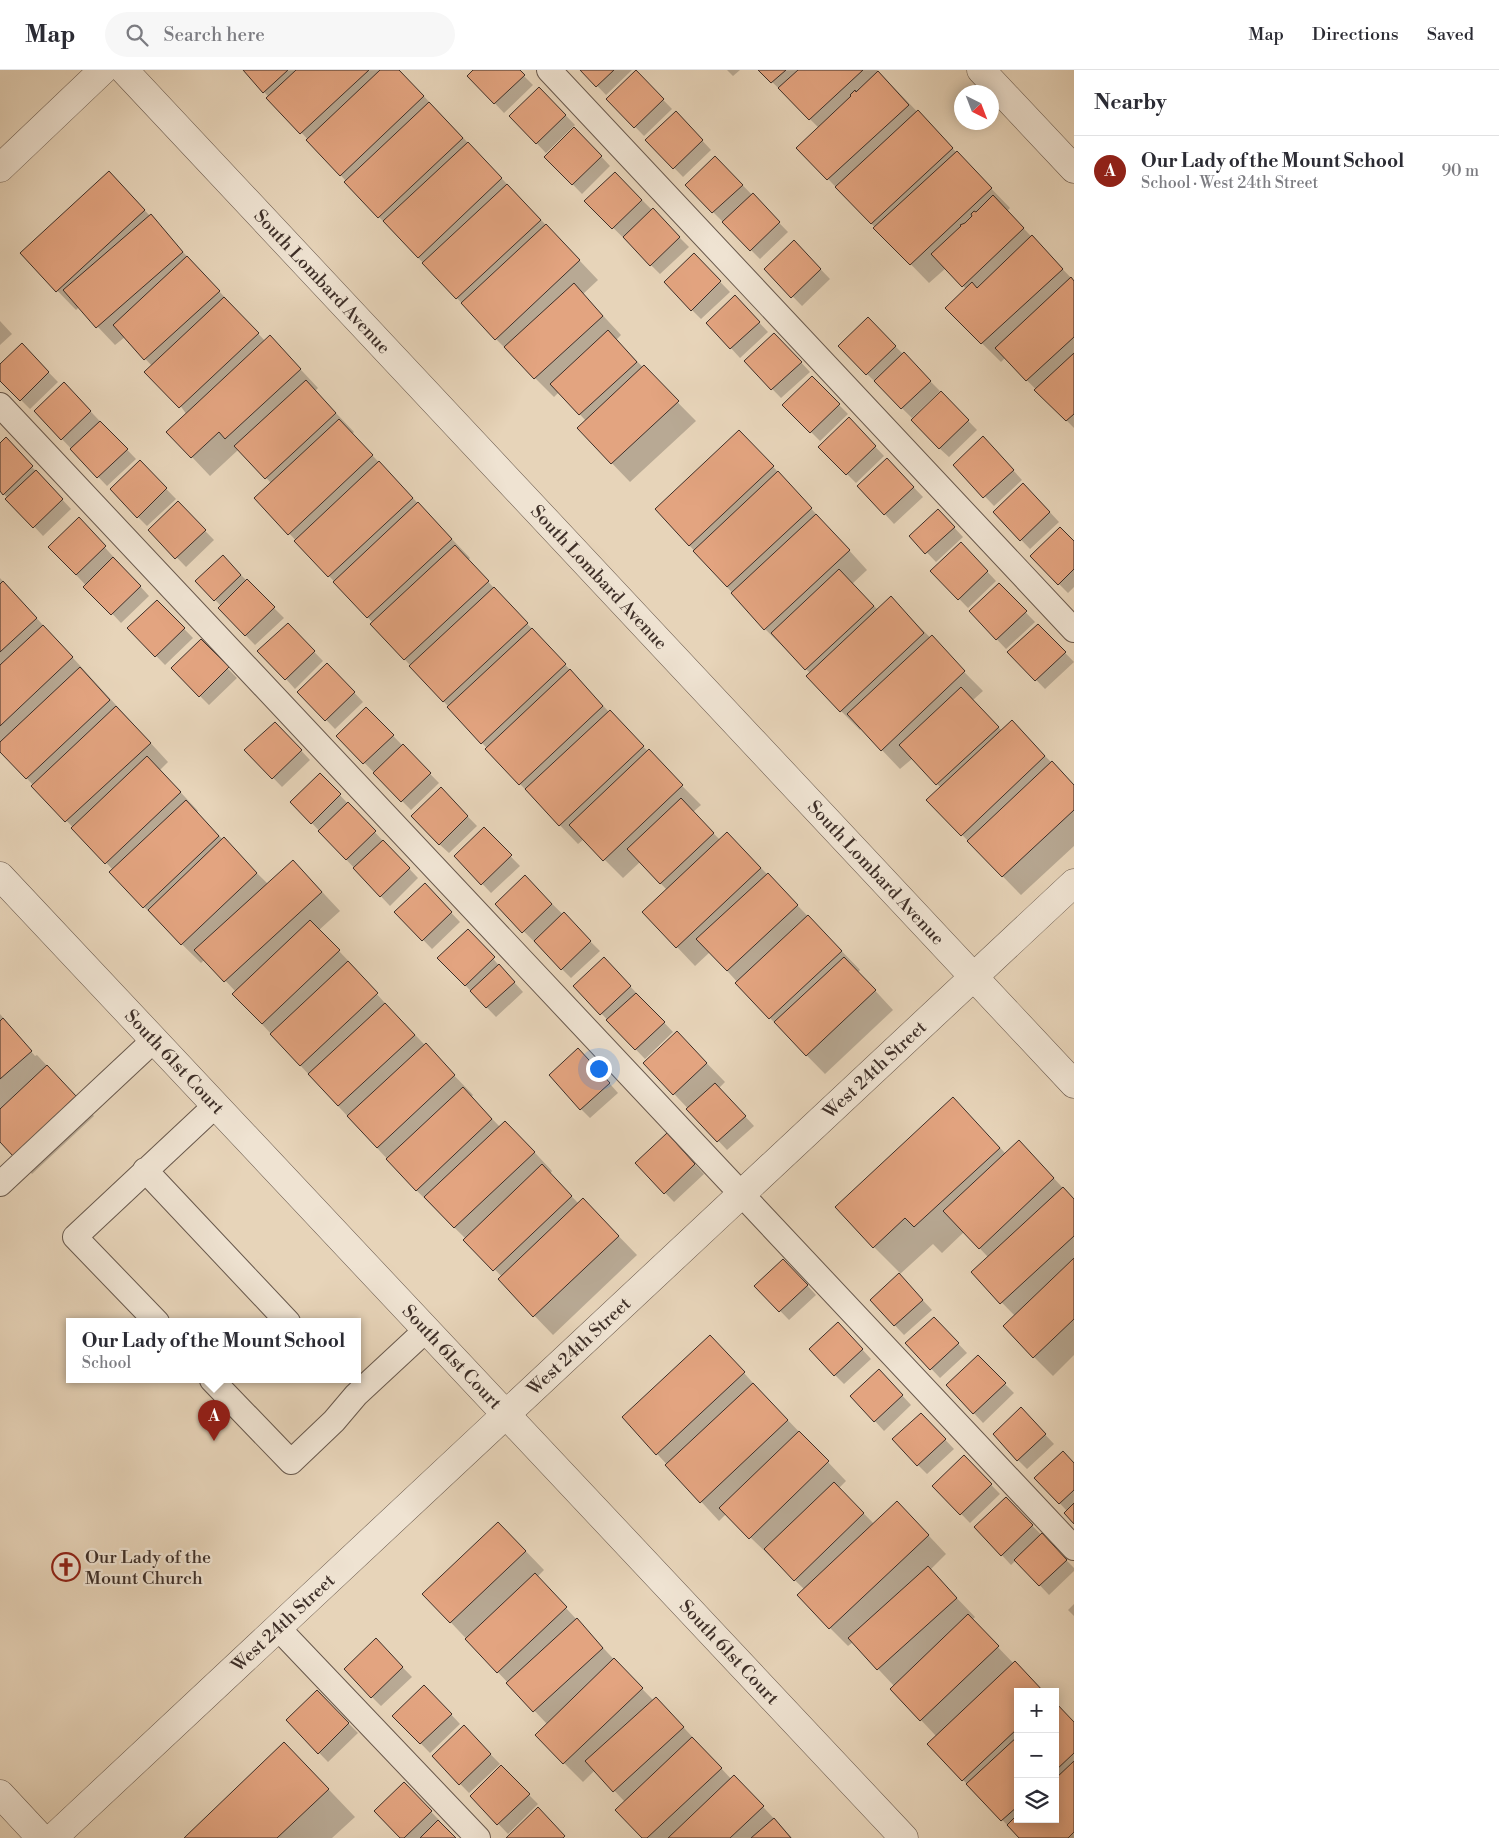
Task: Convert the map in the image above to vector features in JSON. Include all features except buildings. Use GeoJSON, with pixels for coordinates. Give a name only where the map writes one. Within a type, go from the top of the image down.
{"type":"FeatureCollection","features":[{"type":"Feature","properties":{"kind":"street"},"geometry":{"type":"LineString","coordinates":[[0,168],[103,70]]}},
{"type":"Feature","properties":{"kind":"street","name":"South Lombard Avenue"},"geometry":{"type":"LineString","coordinates":[[124,70],[1074,1084]]}},
{"type":"Feature","properties":{"kind":"street"},"geometry":{"type":"LineString","coordinates":[[981,70],[1074,169]]}},
{"type":"Feature","properties":{"kind":"street","name":"South 61st Court"},"geometry":{"type":"LineString","coordinates":[[0,876],[904,1838]]}},
{"type":"Feature","properties":{"kind":"street","name":"West 24th Street"},"geometry":{"type":"LineString","coordinates":[[53,1838],[1074,882]]}},
{"type":"Feature","properties":{"kind":"street"},"geometry":{"type":"LineString","coordinates":[[0,1794],[41,1838]]}},
{"type":"Feature","properties":{"kind":"lane"},"geometry":{"type":"LineString","coordinates":[[549,70],[1074,630]]}},
{"type":"Feature","properties":{"kind":"lane"},"geometry":{"type":"LineString","coordinates":[[0,405],[1074,1548]]}},
{"type":"Feature","properties":{"kind":"lane"},"geometry":{"type":"LineString","coordinates":[[0,1184],[154,1040]]}},
{"type":"Feature","properties":{"kind":"lane"},"geometry":{"type":"LineString","coordinates":[[153,1318],[75,1237],[216,1105]]}},
{"type":"Feature","properties":{"kind":"lane"},"geometry":{"type":"LineString","coordinates":[[146,1170],[284,1318]]}},
{"type":"Feature","properties":{"kind":"lane"},"geometry":{"type":"LineString","coordinates":[[361,1378],[426,1330]]}},
{"type":"Feature","properties":{"kind":"lane"},"geometry":{"type":"LineString","coordinates":[[215,1383],[290,1462],[334,1421],[349,1387]]}},
{"type":"Feature","properties":{"kind":"lane"},"geometry":{"type":"LineString","coordinates":[[278,1628],[478,1838]]}},
{"type":"Feature","properties":{"kind":"place","name":"Our Lady of the Mount School"},"geometry":{"type":"Point","coordinates":[214,1441]}},
{"type":"Feature","properties":{"kind":"place","name":"Our Lady of the Mount Church"},"geometry":{"type":"Point","coordinates":[66,1567]}}]}
